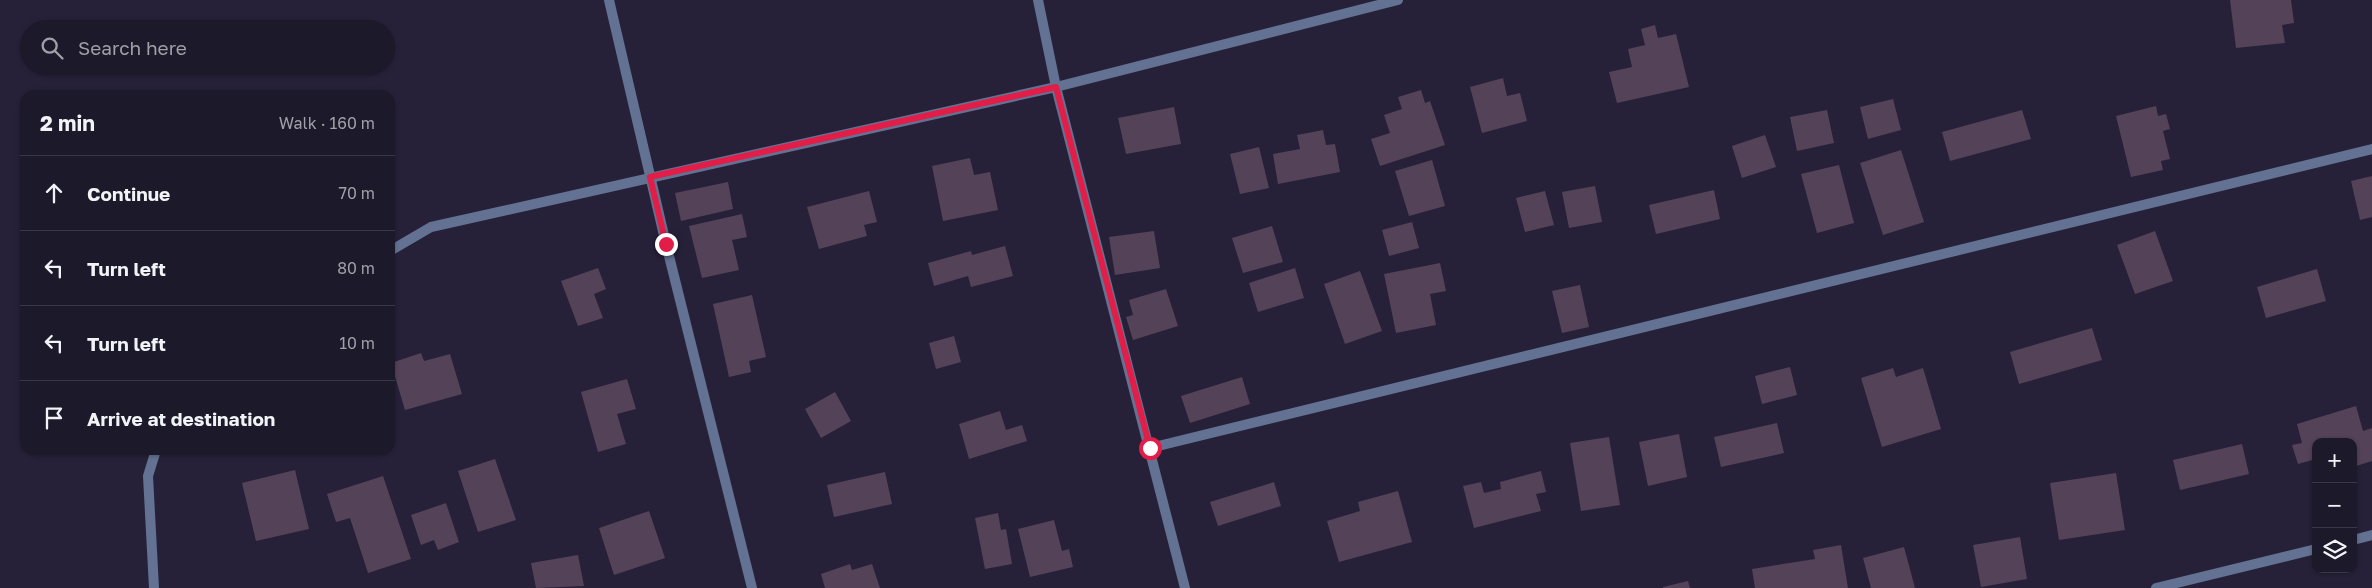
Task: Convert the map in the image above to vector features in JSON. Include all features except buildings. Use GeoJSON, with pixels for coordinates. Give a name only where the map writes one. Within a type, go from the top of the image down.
{"type":"FeatureCollection","features":[{"type":"Feature","properties":{"kind":"street"},"geometry":{"type":"LineString","coordinates":[[609,0],[650,177],[752,588]]}},
{"type":"Feature","properties":{"kind":"street"},"geometry":{"type":"LineString","coordinates":[[1038,0],[1056,87],[1185,588]]}},
{"type":"Feature","properties":{"kind":"street"},"geometry":{"type":"LineString","coordinates":[[395,248],[431,227],[1056,87],[1398,0]]}},
{"type":"Feature","properties":{"kind":"street"},"geometry":{"type":"LineString","coordinates":[[1150,448],[2372,149]]}},
{"type":"Feature","properties":{"kind":"street"},"geometry":{"type":"LineString","coordinates":[[154,455],[148,476],[154,588]]}},
{"type":"Feature","properties":{"kind":"street"},"geometry":{"type":"LineString","coordinates":[[2357,539],[2372,535]]}},
{"type":"Feature","properties":{"kind":"street"},"geometry":{"type":"LineString","coordinates":[[2156,588],[2312,550]]}},
{"type":"Feature","properties":{"kind":"route"},"geometry":{"type":"LineString","coordinates":[[666,244],[650,177],[1056,87],[1150,448]]}}]}
